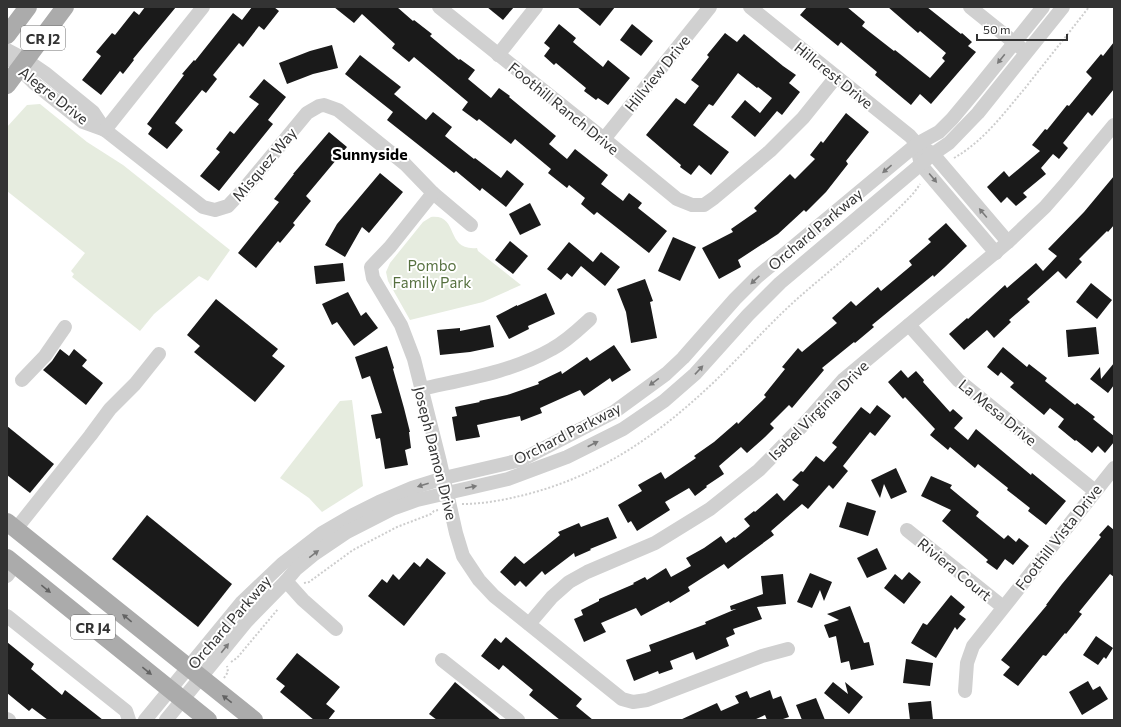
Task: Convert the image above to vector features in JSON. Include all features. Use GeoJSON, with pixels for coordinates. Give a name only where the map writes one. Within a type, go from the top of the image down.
{"type":"FeatureCollection","features":[{"type":"Feature","properties":{"kind":"main road","name":"CR J2"},"geometry":{"type":"LineString","coordinates":[[7,35],[28,7]]}},
{"type":"Feature","properties":{"kind":"main road","name":"CR J2"},"geometry":{"type":"LineString","coordinates":[[7,85],[65,7]]}},
{"type":"Feature","properties":{"kind":"main road","name":"CR J4"},"geometry":{"type":"LineString","coordinates":[[11,525],[254,720]]}},
{"type":"Feature","properties":{"kind":"main road","name":"CR J4"},"geometry":{"type":"LineString","coordinates":[[10,566],[208,720]]}},
{"type":"Feature","properties":{"kind":"street"},"geometry":{"type":"LineString","coordinates":[[105,130],[203,7]]}},
{"type":"Feature","properties":{"kind":"street","name":"Foothill Ranch Drive"},"geometry":{"type":"LineString","coordinates":[[439,7],[677,199],[692,206],[704,205],[714,198],[770,151],[803,118],[836,77]]}},
{"type":"Feature","properties":{"kind":"street"},"geometry":{"type":"LineString","coordinates":[[498,54],[536,7]]}},
{"type":"Feature","properties":{"kind":"street","name":"Hillview Drive"},"geometry":{"type":"LineString","coordinates":[[604,139],[710,7]]}},
{"type":"Feature","properties":{"kind":"street","name":"Hillcrest Drive"},"geometry":{"type":"LineString","coordinates":[[750,7],[910,136],[917,144],[933,154],[1008,242]]}},
{"type":"Feature","properties":{"kind":"street"},"geometry":{"type":"LineString","coordinates":[[970,7],[1026,53]]}},
{"type":"Feature","properties":{"kind":"street","name":"Orchard Parkway"},"geometry":{"type":"LineString","coordinates":[[195,673],[242,602],[256,587],[282,564],[322,533],[379,502],[412,488],[444,478],[521,460],[614,412],[666,374],[683,358],[735,299],[758,277],[917,144],[939,132],[952,119],[1043,7]]}},
{"type":"Feature","properties":{"kind":"street","name":"Orchard Parkway"},"geometry":{"type":"LineString","coordinates":[[145,720],[177,695],[195,673],[296,569],[313,555],[347,532],[392,509],[417,500],[446,492],[508,479],[567,457],[623,429],[664,401],[695,374],[748,315],[780,283],[933,154],[949,143],[965,127],[1063,7]]}},
{"type":"Feature","properties":{"kind":"street","name":"Alegre Drive"},"geometry":{"type":"LineString","coordinates":[[7,50],[23,64],[34,83],[83,122],[105,130],[181,190]]}},
{"type":"Feature","properties":{"kind":"street","name":"Alegre Drive"},"geometry":{"type":"LineString","coordinates":[[7,55],[23,64]]}},
{"type":"Feature","properties":{"kind":"street","name":"Misquez Way"},"geometry":{"type":"LineString","coordinates":[[181,190],[203,207],[215,210],[228,206],[307,113],[319,106],[324,105],[338,110],[405,164],[433,192]]}},
{"type":"Feature","properties":{"kind":"street","name":"Isabel Virginia Drive"},"geometry":{"type":"LineString","coordinates":[[529,624],[552,597],[568,582],[587,572],[654,543],[710,509],[759,470],[806,422],[844,379],[996,253],[1045,207],[1114,125]]}},
{"type":"Feature","properties":{"kind":"street"},"geometry":{"type":"LineString","coordinates":[[917,144],[921,164],[996,253]]}},
{"type":"Feature","properties":{"kind":"street"},"geometry":{"type":"LineString","coordinates":[[433,192],[471,225]]}},
{"type":"Feature","properties":{"kind":"street","name":"Joseph Damon Drive"},"geometry":{"type":"LineString","coordinates":[[433,192],[390,248],[371,268],[373,278],[401,325],[414,359],[444,478],[456,533],[463,556],[479,580],[494,596],[622,699],[633,702],[647,700],[762,656],[788,649]]}},
{"type":"Feature","properties":{"kind":"street"},"geometry":{"type":"LineString","coordinates":[[421,389],[487,374],[527,361],[552,349],[572,336],[590,319]]}},
{"type":"Feature","properties":{"kind":"street","name":"La Mesa Drive"},"geometry":{"type":"LineString","coordinates":[[909,325],[958,380],[1095,491]]}},
{"type":"Feature","properties":{"kind":"street"},"geometry":{"type":"LineString","coordinates":[[22,380],[44,356],[65,327]]}},
{"type":"Feature","properties":{"kind":"street"},"geometry":{"type":"LineString","coordinates":[[11,525],[90,436],[110,409],[136,384],[159,354]]}},
{"type":"Feature","properties":{"kind":"street","name":"Foothill Vista Drive"},"geometry":{"type":"LineString","coordinates":[[965,691],[967,663],[973,646],[1114,468]]}},
{"type":"Feature","properties":{"kind":"street","name":"Riviera Court"},"geometry":{"type":"LineString","coordinates":[[907,530],[1003,607]]}},
{"type":"Feature","properties":{"kind":"street"},"geometry":{"type":"LineString","coordinates":[[286,581],[303,600],[336,629]]}},
{"type":"Feature","properties":{"kind":"street"},"geometry":{"type":"LineString","coordinates":[[7,616],[126,711],[129,720]]}},
{"type":"Feature","properties":{"kind":"street"},"geometry":{"type":"LineString","coordinates":[[442,660],[518,720]]}},
{"type":"Feature","properties":{"kind":"street"},"geometry":{"type":"LineString","coordinates":[[166,720],[177,695]]}},
{"type":"Feature","properties":{"kind":"path"},"geometry":{"type":"LineString","coordinates":[[949,160],[972,145],[1000,119],[1063,42],[1089,7]]}},
{"type":"Feature","properties":{"kind":"path"},"geometry":{"type":"LineString","coordinates":[[301,584],[308,582],[353,550],[397,527],[431,514],[434,511]]}},
{"type":"Feature","properties":{"kind":"path"},"geometry":{"type":"LineString","coordinates":[[224,677],[228,672],[227,665],[238,658],[283,604]]}},
{"type":"Feature","properties":{"kind":"green space"},"geometry":{"type":"Polygon","coordinates":[[[40,104],[87,142],[123,165],[230,250],[208,281],[199,276],[154,314],[140,331],[72,277],[74,274],[71,271],[85,253],[7,191],[7,127],[27,105],[40,104]]]}},
{"type":"Feature","properties":{"kind":"green space","name":"Pombo Family Park"},"geometry":{"type":"Polygon","coordinates":[[[431,217],[440,218],[446,221],[460,244],[467,247],[477,248],[478,251],[521,285],[483,302],[410,320],[388,281],[386,272],[390,263],[423,222],[431,217]]]}},
{"type":"Feature","properties":{"kind":"green space"},"geometry":{"type":"Polygon","coordinates":[[[352,400],[363,486],[322,512],[309,498],[280,478],[340,401],[352,400]]]}},
{"type":"Feature","properties":{"kind":"building"},"geometry":{"type":"Polygon","coordinates":[[[145,7],[176,7],[133,59],[134,60],[123,74],[120,71],[101,95],[82,80],[101,56],[96,52],[112,33],[115,35],[134,11],[139,15],[145,7]]]}},
{"type":"Feature","properties":{"kind":"building"},"geometry":{"type":"Polygon","coordinates":[[[252,7],[274,7],[279,11],[264,30],[259,26],[243,47],[239,43],[213,75],[217,79],[206,93],[202,90],[175,123],[183,130],[167,149],[148,134],[152,128],[147,124],[184,75],[182,74],[194,60],[195,61],[233,13],[242,20],[252,7]]]}},
{"type":"Feature","properties":{"kind":"building"},"geometry":{"type":"Polygon","coordinates":[[[334,7],[397,7],[413,21],[414,20],[432,34],[430,36],[459,60],[460,59],[475,70],[468,79],[491,98],[499,88],[510,96],[509,97],[556,136],[549,144],[567,159],[575,149],[608,175],[601,184],[623,201],[629,193],[642,203],[638,208],[667,231],[649,253],[597,212],[594,215],[581,204],[585,198],[569,185],[567,188],[548,173],[551,169],[515,139],[511,144],[479,119],[477,121],[462,110],[468,102],[414,57],[409,62],[392,48],[395,44],[362,14],[354,23],[334,7]]]}},
{"type":"Feature","properties":{"kind":"building"},"geometry":{"type":"Polygon","coordinates":[[[487,7],[514,7],[503,20],[487,7]]]}},
{"type":"Feature","properties":{"kind":"building"},"geometry":{"type":"Polygon","coordinates":[[[577,7],[615,7],[600,26],[577,7]]]}},
{"type":"Feature","properties":{"kind":"building"},"geometry":{"type":"Polygon","coordinates":[[[807,7],[847,7],[865,22],[862,26],[930,78],[945,61],[942,58],[946,53],[920,31],[918,33],[888,7],[927,7],[972,42],[968,46],[976,52],[931,104],[920,94],[911,105],[875,75],[877,72],[841,42],[838,46],[800,15],[807,7]]]}},
{"type":"Feature","properties":{"kind":"building"},"geometry":{"type":"Polygon","coordinates":[[[559,24],[576,38],[573,42],[603,67],[608,60],[630,78],[608,105],[598,98],[596,100],[584,91],[586,88],[556,63],[554,65],[544,56],[550,48],[544,43],[559,24]]]}},
{"type":"Feature","properties":{"kind":"building"},"geometry":{"type":"Polygon","coordinates":[[[632,24],[653,41],[641,56],[620,40],[632,24]]]}},
{"type":"Feature","properties":{"kind":"building"},"geometry":{"type":"Polygon","coordinates":[[[725,33],[737,42],[744,34],[796,75],[789,83],[800,92],[782,115],[777,111],[755,137],[731,117],[745,100],[760,113],[772,98],[738,73],[713,106],[709,104],[693,125],[729,152],[711,175],[699,165],[691,175],[680,167],[681,165],[646,135],[676,98],[685,104],[699,86],[691,80],[709,57],[707,55],[725,33]]]}},
{"type":"Feature","properties":{"kind":"building"},"geometry":{"type":"Polygon","coordinates":[[[1114,42],[1114,89],[1092,116],[1088,112],[1063,143],[1068,148],[1059,159],[1053,154],[1041,168],[1046,174],[1023,193],[1027,197],[1016,206],[1007,197],[1001,203],[987,187],[1004,171],[1009,177],[1040,151],[1032,145],[1045,129],[1047,130],[1067,105],[1069,106],[1092,78],[1086,72],[1101,54],[1103,56],[1114,42]]]}},
{"type":"Feature","properties":{"kind":"building"},"geometry":{"type":"Polygon","coordinates":[[[332,45],[338,68],[313,74],[287,84],[279,63],[310,51],[332,45]]]}},
{"type":"Feature","properties":{"kind":"building"},"geometry":{"type":"Polygon","coordinates":[[[360,55],[401,87],[394,94],[426,120],[433,112],[452,127],[445,136],[474,159],[475,158],[501,178],[507,170],[524,184],[506,207],[482,188],[480,191],[456,171],[454,173],[387,120],[393,112],[345,74],[360,55]]]}},
{"type":"Feature","properties":{"kind":"building"},"geometry":{"type":"Polygon","coordinates":[[[264,79],[286,97],[268,120],[273,124],[219,191],[200,176],[220,152],[216,149],[230,131],[234,134],[259,104],[249,97],[264,79]]]}},
{"type":"Feature","properties":{"kind":"building"},"geometry":{"type":"Polygon","coordinates":[[[846,113],[869,132],[846,161],[848,164],[826,192],[806,212],[804,210],[778,234],[738,260],[741,267],[719,279],[702,248],[733,232],[731,229],[757,211],[754,208],[790,174],[795,179],[815,159],[810,155],[821,141],[823,143],[846,113]]]}},
{"type":"Feature","properties":{"kind":"building"},"geometry":{"type":"Polygon","coordinates":[[[329,132],[347,147],[306,196],[311,201],[293,223],[295,225],[280,243],[278,241],[256,268],[238,253],[279,202],[274,199],[329,132]]]}},
{"type":"Feature","properties":{"kind":"building"},"geometry":{"type":"Polygon","coordinates":[[[380,173],[403,192],[369,233],[362,227],[345,257],[325,245],[337,224],[380,173]]]}},
{"type":"Feature","properties":{"kind":"building"},"geometry":{"type":"Polygon","coordinates":[[[1114,176],[1114,225],[1108,232],[1107,231],[1079,259],[1082,262],[1066,279],[1058,271],[1027,299],[1030,302],[1009,320],[1011,322],[994,338],[987,330],[964,350],[949,334],[967,318],[968,319],[1005,285],[1007,288],[1036,263],[1043,271],[1057,256],[1048,249],[1084,212],[1114,176]]]}},
{"type":"Feature","properties":{"kind":"building"},"geometry":{"type":"Polygon","coordinates":[[[530,203],[541,225],[520,235],[509,214],[530,203]]]}},
{"type":"Feature","properties":{"kind":"building"},"geometry":{"type":"Polygon","coordinates":[[[946,223],[967,246],[934,277],[933,275],[872,325],[874,327],[855,343],[854,342],[822,368],[824,370],[792,408],[789,405],[770,424],[774,428],[765,437],[747,453],[741,447],[719,466],[724,474],[706,486],[707,487],[695,496],[689,488],[665,502],[670,510],[637,531],[631,521],[628,523],[618,505],[642,491],[638,485],[661,472],[665,479],[696,458],[694,456],[714,442],[737,422],[738,424],[766,397],[764,395],[785,369],[782,367],[798,348],[802,352],[837,323],[832,318],[851,301],[856,306],[878,287],[881,291],[912,265],[909,261],[931,242],[928,239],[946,223]]]}},
{"type":"Feature","properties":{"kind":"building"},"geometry":{"type":"Polygon","coordinates":[[[673,237],[696,247],[680,281],[658,271],[673,237]]]}},
{"type":"Feature","properties":{"kind":"building"},"geometry":{"type":"Polygon","coordinates":[[[510,241],[528,256],[513,274],[495,260],[510,241]]]}},
{"type":"Feature","properties":{"kind":"building"},"geometry":{"type":"Polygon","coordinates":[[[569,242],[593,262],[601,252],[620,267],[605,286],[581,266],[572,277],[567,273],[561,280],[547,269],[569,242]]]}},
{"type":"Feature","properties":{"kind":"building"},"geometry":{"type":"Polygon","coordinates":[[[343,263],[345,281],[316,284],[314,266],[343,263]]]}},
{"type":"Feature","properties":{"kind":"building"},"geometry":{"type":"Polygon","coordinates":[[[645,279],[653,301],[650,302],[657,338],[631,343],[626,312],[617,289],[645,279]]]}},
{"type":"Feature","properties":{"kind":"building"},"geometry":{"type":"Polygon","coordinates":[[[1091,283],[1112,300],[1097,319],[1076,302],[1091,283]]]}},
{"type":"Feature","properties":{"kind":"building"},"geometry":{"type":"Polygon","coordinates":[[[348,292],[361,316],[366,312],[378,328],[354,346],[337,322],[332,325],[322,304],[348,292]]]}},
{"type":"Feature","properties":{"kind":"building"},"geometry":{"type":"Polygon","coordinates":[[[546,293],[555,314],[528,326],[529,329],[509,339],[496,316],[517,305],[546,293]]]}},
{"type":"Feature","properties":{"kind":"building"},"geometry":{"type":"Polygon","coordinates":[[[216,299],[278,349],[272,356],[285,366],[255,402],[194,352],[200,346],[187,335],[216,299]]]}},
{"type":"Feature","properties":{"kind":"building"},"geometry":{"type":"Polygon","coordinates":[[[490,325],[494,347],[470,352],[440,355],[437,330],[460,328],[460,331],[490,325]]]}},
{"type":"Feature","properties":{"kind":"building"},"geometry":{"type":"Polygon","coordinates":[[[1096,327],[1099,354],[1068,357],[1066,330],[1096,327]]]}},
{"type":"Feature","properties":{"kind":"building"},"geometry":{"type":"Polygon","coordinates":[[[614,345],[631,370],[612,382],[610,378],[584,396],[580,390],[540,408],[542,413],[521,421],[520,416],[477,425],[480,437],[456,441],[452,417],[457,416],[455,407],[507,395],[539,384],[538,382],[561,371],[562,374],[587,357],[590,361],[614,345]]]}},
{"type":"Feature","properties":{"kind":"building"},"geometry":{"type":"Polygon","coordinates":[[[387,346],[410,432],[411,448],[405,450],[408,465],[385,469],[380,438],[376,439],[371,415],[382,413],[370,376],[362,379],[355,357],[387,346]]]}},
{"type":"Feature","properties":{"kind":"building"},"geometry":{"type":"Polygon","coordinates":[[[1003,347],[1027,367],[1029,364],[1047,378],[1045,381],[1075,405],[1077,403],[1095,417],[1093,419],[1114,436],[1114,442],[1105,453],[1098,446],[1092,453],[1076,440],[1075,441],[1058,427],[1064,419],[1050,408],[1044,415],[1010,387],[1014,383],[1001,372],[998,376],[987,367],[1003,347]]]}},
{"type":"Feature","properties":{"kind":"building"},"geometry":{"type":"Polygon","coordinates":[[[60,349],[69,356],[74,349],[87,360],[82,366],[103,383],[86,405],[43,370],[52,361],[60,349]]]}},
{"type":"Feature","properties":{"kind":"building"},"geometry":{"type":"Polygon","coordinates":[[[1114,363],[1114,385],[1108,393],[1090,379],[1100,367],[1101,379],[1114,363]]]}},
{"type":"Feature","properties":{"kind":"building"},"geometry":{"type":"Polygon","coordinates":[[[901,370],[908,378],[916,371],[924,380],[923,382],[950,412],[953,409],[963,418],[954,428],[968,440],[976,429],[1031,475],[1032,473],[1066,501],[1046,525],[1028,511],[1030,508],[1007,490],[1008,488],[978,464],[975,468],[950,447],[948,450],[930,435],[935,429],[905,397],[903,399],[888,382],[901,370]]]}},
{"type":"Feature","properties":{"kind":"building"},"geometry":{"type":"Polygon","coordinates":[[[877,405],[891,416],[875,436],[870,432],[843,466],[848,471],[833,489],[829,485],[808,509],[802,504],[771,531],[774,535],[728,569],[724,564],[688,587],[690,591],[670,603],[669,601],[641,616],[636,608],[601,623],[606,632],[584,642],[574,619],[583,615],[581,610],[599,601],[599,599],[634,584],[633,583],[645,577],[647,580],[666,568],[671,577],[691,566],[686,558],[721,536],[726,543],[734,537],[735,538],[750,526],[744,519],[754,511],[755,512],[777,493],[784,501],[799,485],[792,480],[801,471],[803,472],[816,456],[824,462],[837,447],[832,443],[861,407],[870,414],[877,405]]]}},
{"type":"Feature","properties":{"kind":"building"},"geometry":{"type":"Polygon","coordinates":[[[7,426],[54,464],[30,493],[7,475],[7,426]]]}},
{"type":"Feature","properties":{"kind":"building"},"geometry":{"type":"Polygon","coordinates":[[[896,468],[907,492],[891,499],[884,484],[880,498],[871,480],[896,468]]]}},
{"type":"Feature","properties":{"kind":"building"},"geometry":{"type":"Polygon","coordinates":[[[931,476],[952,485],[950,488],[979,512],[976,516],[1004,539],[1008,535],[1016,542],[1019,538],[1029,546],[1013,565],[1005,559],[997,570],[986,562],[988,560],[942,521],[951,510],[921,496],[931,476]]]}},
{"type":"Feature","properties":{"kind":"building"},"geometry":{"type":"Polygon","coordinates":[[[847,502],[876,511],[868,536],[839,527],[847,502]]]}},
{"type":"Feature","properties":{"kind":"building"},"geometry":{"type":"Polygon","coordinates":[[[147,515],[232,584],[198,627],[112,559],[147,515]]]}},
{"type":"Feature","properties":{"kind":"building"},"geometry":{"type":"Polygon","coordinates":[[[608,517],[617,538],[575,557],[574,553],[545,575],[542,571],[526,587],[520,581],[515,586],[500,572],[515,556],[524,564],[560,535],[558,532],[579,523],[581,527],[608,517]]]}},
{"type":"Feature","properties":{"kind":"building"},"geometry":{"type":"Polygon","coordinates":[[[1108,525],[1114,530],[1114,577],[1110,574],[1079,612],[1082,614],[1066,634],[1065,633],[1046,656],[1043,655],[1018,686],[1003,675],[1010,667],[1001,660],[1101,537],[1099,535],[1108,525]]]}},
{"type":"Feature","properties":{"kind":"building"},"geometry":{"type":"Polygon","coordinates":[[[877,548],[887,569],[867,578],[857,558],[877,548]]]}},
{"type":"Feature","properties":{"kind":"building"},"geometry":{"type":"Polygon","coordinates":[[[427,558],[446,573],[404,626],[368,596],[382,579],[387,583],[393,574],[399,580],[414,562],[420,567],[427,558]]]}},
{"type":"Feature","properties":{"kind":"building"},"geometry":{"type":"Polygon","coordinates":[[[909,572],[921,582],[904,604],[884,588],[895,574],[902,580],[909,572]]]}},
{"type":"Feature","properties":{"kind":"building"},"geometry":{"type":"Polygon","coordinates":[[[810,573],[832,582],[824,601],[820,590],[812,608],[797,602],[810,573]]]}},
{"type":"Feature","properties":{"kind":"building"},"geometry":{"type":"Polygon","coordinates":[[[783,574],[786,604],[757,607],[762,619],[733,629],[735,634],[726,638],[729,646],[696,660],[693,652],[670,661],[673,669],[659,674],[658,671],[634,681],[626,660],[651,651],[649,645],[706,624],[705,622],[736,609],[731,610],[730,606],[763,594],[761,576],[783,574]]]}},
{"type":"Feature","properties":{"kind":"building"},"geometry":{"type":"Polygon","coordinates":[[[951,595],[965,607],[959,614],[966,619],[957,630],[955,627],[936,658],[911,643],[923,623],[927,625],[951,595]]]}},
{"type":"Feature","properties":{"kind":"building"},"geometry":{"type":"Polygon","coordinates":[[[850,606],[864,643],[869,642],[874,665],[851,670],[849,661],[841,663],[836,636],[829,638],[824,625],[839,620],[827,614],[850,606]]]}},
{"type":"Feature","properties":{"kind":"building"},"geometry":{"type":"Polygon","coordinates":[[[1096,636],[1113,648],[1106,659],[1104,657],[1098,665],[1083,655],[1096,636]]]}},
{"type":"Feature","properties":{"kind":"building"},"geometry":{"type":"Polygon","coordinates":[[[506,637],[582,699],[576,706],[593,720],[560,720],[529,695],[533,690],[503,665],[499,670],[481,656],[495,638],[501,643],[506,637]]]}},
{"type":"Feature","properties":{"kind":"building"},"geometry":{"type":"Polygon","coordinates":[[[7,642],[34,664],[31,669],[62,695],[65,690],[103,720],[48,720],[32,708],[29,711],[7,693],[7,642]]]}},
{"type":"Feature","properties":{"kind":"building"},"geometry":{"type":"Polygon","coordinates":[[[297,653],[340,687],[326,704],[335,711],[328,720],[314,720],[280,692],[285,686],[276,679],[297,653]]]}},
{"type":"Feature","properties":{"kind":"building"},"geometry":{"type":"Polygon","coordinates":[[[906,659],[933,663],[930,686],[903,683],[906,659]]]}},
{"type":"Feature","properties":{"kind":"building"},"geometry":{"type":"Polygon","coordinates":[[[1088,681],[1093,690],[1100,686],[1108,699],[1082,715],[1069,692],[1088,681]]]}},
{"type":"Feature","properties":{"kind":"building"},"geometry":{"type":"Polygon","coordinates":[[[455,682],[501,720],[437,720],[429,714],[455,682]]]}},
{"type":"Feature","properties":{"kind":"building"},"geometry":{"type":"Polygon","coordinates":[[[833,682],[848,694],[845,682],[863,697],[849,714],[824,693],[833,682]]]}},
{"type":"Feature","properties":{"kind":"building"},"geometry":{"type":"Polygon","coordinates":[[[770,690],[773,699],[781,696],[789,717],[780,720],[767,720],[765,715],[754,720],[680,720],[717,703],[721,711],[739,703],[735,696],[747,691],[750,698],[770,690]]]}},
{"type":"Feature","properties":{"kind":"building"},"geometry":{"type":"Polygon","coordinates":[[[816,698],[825,720],[802,720],[796,705],[816,698]]]}},
{"type":"Feature","properties":{"kind":"building"},"geometry":{"type":"Polygon","coordinates":[[[931,701],[933,720],[910,720],[908,703],[931,701]]]}},
{"type":"Feature","properties":{"kind":"district","name":"Sunnyside"},"geometry":{"type":"Point","coordinates":[370,153]}}]}
